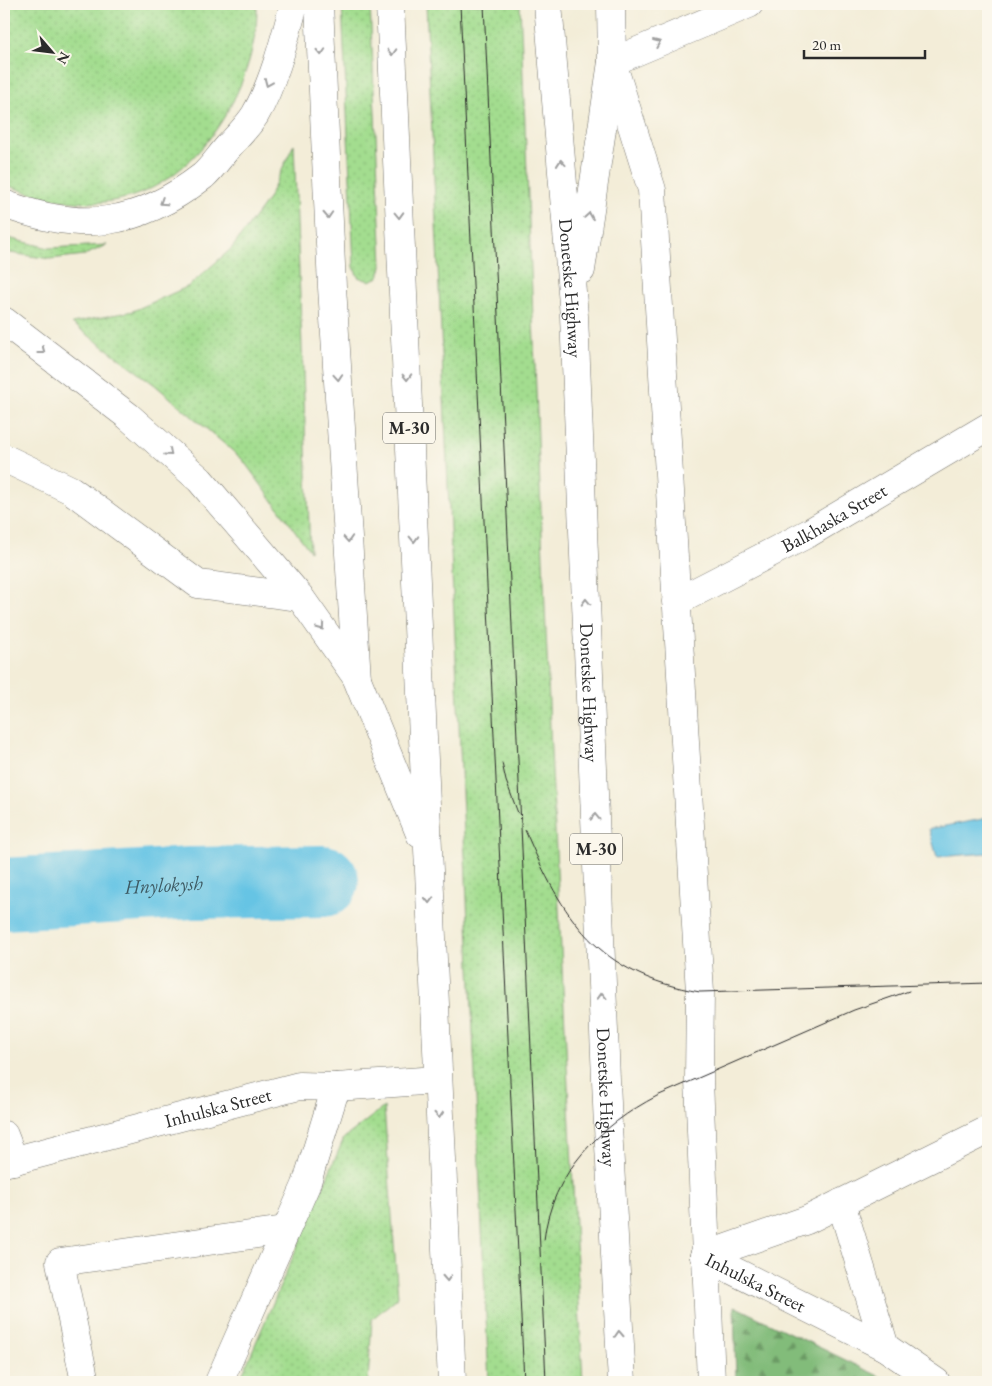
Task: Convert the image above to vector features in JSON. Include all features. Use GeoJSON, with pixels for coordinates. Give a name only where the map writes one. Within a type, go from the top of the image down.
{"type":"FeatureCollection","features":[{"type":"Feature","properties":{"kind":"main road"},"geometry":{"type":"LineString","coordinates":[[4,204],[31,214],[70,221],[110,222],[156,207],[204,175],[255,115],[280,57],[294,4]]}},
{"type":"Feature","properties":{"kind":"main road"},"geometry":{"type":"LineString","coordinates":[[318,4],[332,287],[357,679]]}},
{"type":"Feature","properties":{"kind":"main road","name":"М-30"},"geometry":{"type":"LineString","coordinates":[[390,4],[452,1382]]}},
{"type":"Feature","properties":{"kind":"main road","name":"Donetske Highway"},"geometry":{"type":"LineString","coordinates":[[548,4],[574,316],[608,1127],[622,1382]]}},
{"type":"Feature","properties":{"kind":"main road"},"geometry":{"type":"LineString","coordinates":[[574,316],[612,62],[611,4]]}},
{"type":"Feature","properties":{"kind":"main road"},"geometry":{"type":"LineString","coordinates":[[612,62],[749,4]]}},
{"type":"Feature","properties":{"kind":"main road"},"geometry":{"type":"LineString","coordinates":[[612,62],[652,190],[700,992],[699,1080],[704,1256],[711,1382]]}},
{"type":"Feature","properties":{"kind":"main road"},"geometry":{"type":"LineString","coordinates":[[4,321],[128,416],[200,480],[300,597],[357,679],[427,852]]}},
{"type":"Feature","properties":{"kind":"main road","name":"Balkhaska Street"},"geometry":{"type":"LineString","coordinates":[[676,602],[809,533],[988,427]]}},
{"type":"Feature","properties":{"kind":"main road"},"geometry":{"type":"LineString","coordinates":[[4,458],[71,490],[198,584],[300,597]]}},
{"type":"Feature","properties":{"kind":"main road","name":"Inhulska Street"},"geometry":{"type":"LineString","coordinates":[[9,1162],[299,1086],[336,1087],[437,1080]]}},
{"type":"Feature","properties":{"kind":"main road"},"geometry":{"type":"LineString","coordinates":[[219,1382],[306,1185],[336,1087]]}},
{"type":"Feature","properties":{"kind":"main road","name":"Inhulska Street"},"geometry":{"type":"LineString","coordinates":[[704,1256],[807,1220],[988,1130]]}},
{"type":"Feature","properties":{"kind":"main road"},"geometry":{"type":"LineString","coordinates":[[4,1135],[9,1162]]}},
{"type":"Feature","properties":{"kind":"main road"},"geometry":{"type":"LineString","coordinates":[[841,1203],[885,1347]]}},
{"type":"Feature","properties":{"kind":"main road"},"geometry":{"type":"LineString","coordinates":[[85,1382],[60,1262],[286,1230]]}},
{"type":"Feature","properties":{"kind":"main road","name":"Inhulska Street"},"geometry":{"type":"LineString","coordinates":[[704,1256],[885,1347],[936,1382]]}},
{"type":"Feature","properties":{"kind":"green space"},"geometry":{"type":"Polygon","coordinates":[[[4,4],[257,4],[255,33],[248,64],[237,94],[221,122],[202,148],[179,170],[154,187],[126,198],[95,203],[48,198],[4,184],[4,4]]]}},
{"type":"Feature","properties":{"kind":"green space"},"geometry":{"type":"Polygon","coordinates":[[[342,4],[370,4],[382,266],[379,277],[369,281],[358,277],[354,267],[342,4]]]}},
{"type":"Feature","properties":{"kind":"green space"},"geometry":{"type":"Polygon","coordinates":[[[426,4],[520,4],[551,751],[583,1382],[489,1382],[426,4]]]}},
{"type":"Feature","properties":{"kind":"green space"},"geometry":{"type":"Polygon","coordinates":[[[294,144],[310,551],[242,459],[155,385],[72,323],[133,311],[189,286],[232,248],[268,199],[294,144]]]}},
{"type":"Feature","properties":{"kind":"green space"},"geometry":{"type":"Polygon","coordinates":[[[4,237],[49,248],[107,245],[85,255],[50,259],[4,252],[4,237]]]}},
{"type":"Feature","properties":{"kind":"green space"},"geometry":{"type":"Polygon","coordinates":[[[384,1107],[398,1297],[372,1319],[368,1382],[239,1382],[344,1138],[384,1107]]]}},
{"type":"Feature","properties":{"kind":"green space"},"geometry":{"type":"Polygon","coordinates":[[[734,1306],[891,1382],[736,1382],[734,1306]]]}},
{"type":"Feature","properties":{"kind":"water"},"geometry":{"type":"Polygon","coordinates":[[[988,818],[988,853],[937,857],[929,829],[988,818]]]}},
{"type":"Feature","properties":{"kind":"waterway","name":"Hnylokysh"},"geometry":{"type":"LineString","coordinates":[[4,894],[192,883],[323,881]]}},
{"type":"Feature","properties":{"kind":"tram line"},"geometry":{"type":"LineString","coordinates":[[460,4],[524,1382]]}},
{"type":"Feature","properties":{"kind":"tram line"},"geometry":{"type":"LineString","coordinates":[[484,4],[546,1382]]}},
{"type":"Feature","properties":{"kind":"tram line"},"geometry":{"type":"LineString","coordinates":[[502,763],[506,781],[518,813]]}},
{"type":"Feature","properties":{"kind":"tram line"},"geometry":{"type":"LineString","coordinates":[[525,830],[554,890],[570,916],[588,938],[610,957],[635,972],[665,984],[700,992],[988,983]]}},
{"type":"Feature","properties":{"kind":"tram line"},"geometry":{"type":"LineString","coordinates":[[544,1240],[549,1216],[557,1193],[568,1173],[598,1137],[636,1108],[657,1096],[854,1010],[909,991]]}}]}
